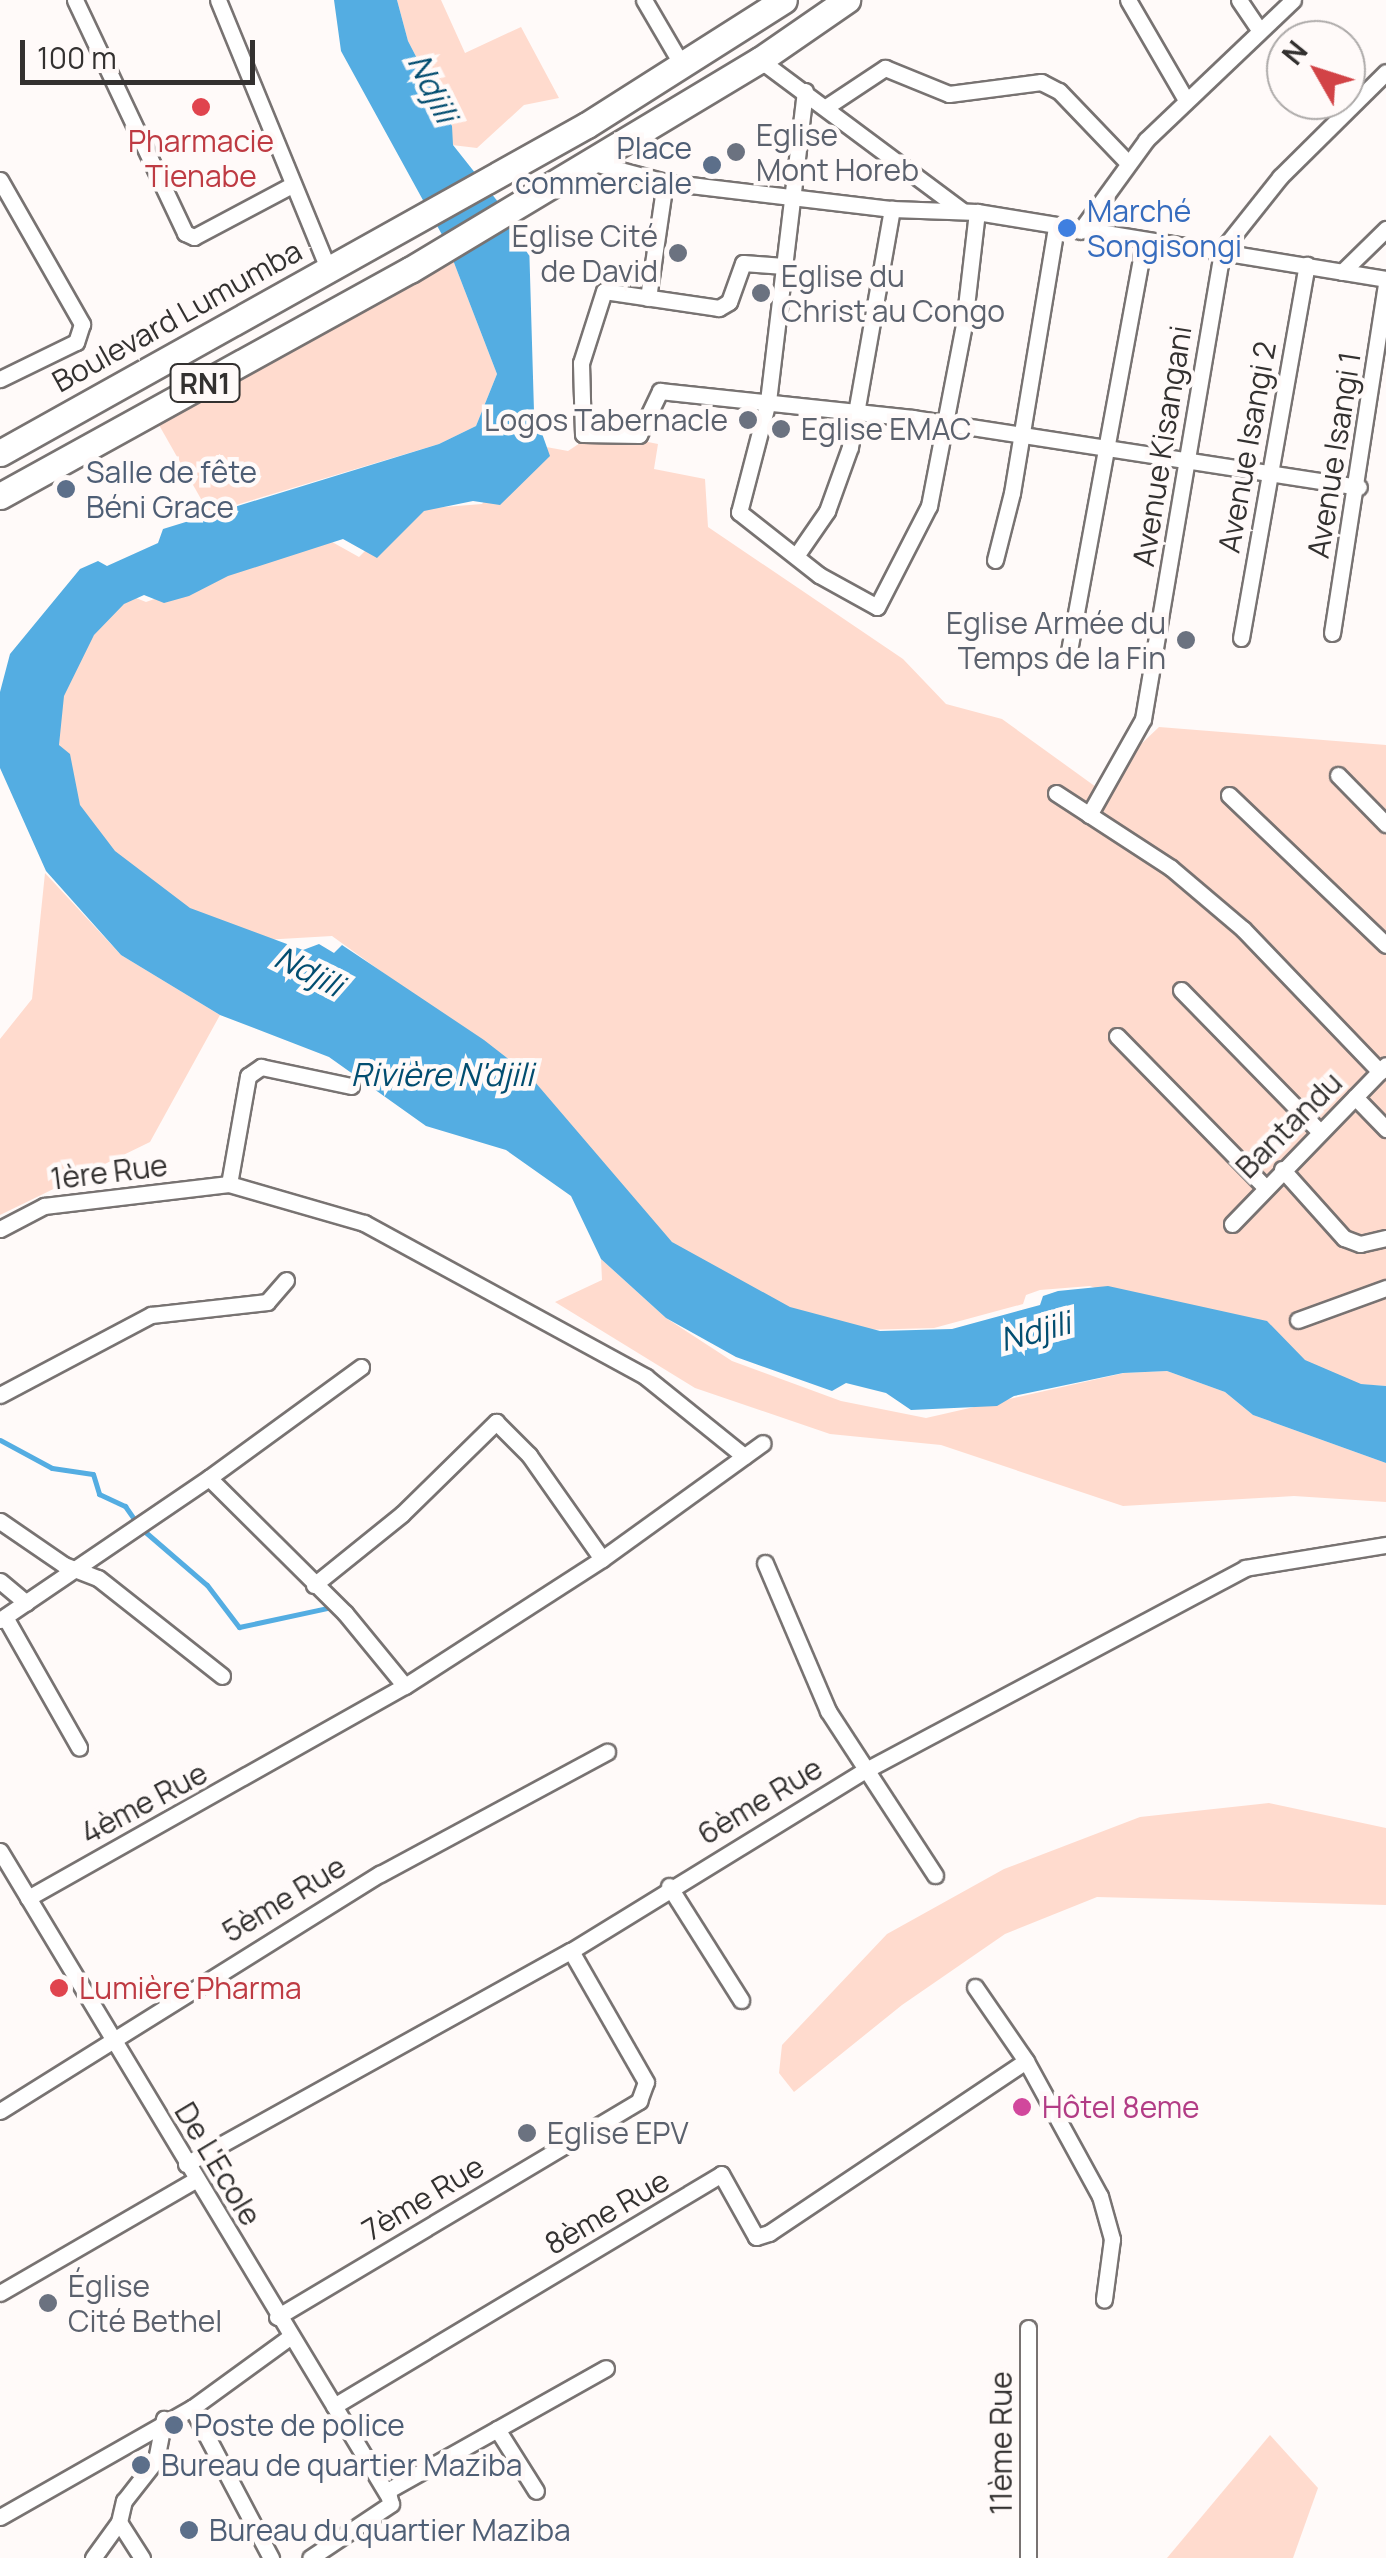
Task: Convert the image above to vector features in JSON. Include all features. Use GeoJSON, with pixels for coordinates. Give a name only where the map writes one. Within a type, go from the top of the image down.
{"type":"FeatureCollection","features":[{"type":"Feature","properties":{"kind":"highway","name":"RN1"},"geometry":{"type":"LineString","coordinates":[[682,65],[784,0]]}},
{"type":"Feature","properties":{"kind":"highway","name":"RN1"},"geometry":{"type":"LineString","coordinates":[[0,496],[410,270],[557,184],[760,60],[847,0]]}},
{"type":"Feature","properties":{"kind":"highway","name":"Boulevard Lumumba"},"geometry":{"type":"LineString","coordinates":[[0,453],[451,203],[682,65]]}},
{"type":"Feature","properties":{"kind":"street"},"geometry":{"type":"LineString","coordinates":[[76,0],[185,233],[194,237],[290,186]]}},
{"type":"Feature","properties":{"kind":"street"},"geometry":{"type":"LineString","coordinates":[[218,0],[290,186],[328,268]]}},
{"type":"Feature","properties":{"kind":"street"},"geometry":{"type":"LineString","coordinates":[[644,0],[682,65]]}},
{"type":"Feature","properties":{"kind":"street"},"geometry":{"type":"LineString","coordinates":[[1128,0],[1186,100]]}},
{"type":"Feature","properties":{"kind":"street"},"geometry":{"type":"LineString","coordinates":[[1238,0],[1260,31]]}},
{"type":"Feature","properties":{"kind":"street"},"geometry":{"type":"LineString","coordinates":[[1080,232],[1127,162],[1186,100],[1294,0]]}},
{"type":"Feature","properties":{"kind":"street"},"geometry":{"type":"LineString","coordinates":[[760,60],[969,212]]}},
{"type":"Feature","properties":{"kind":"street"},"geometry":{"type":"LineString","coordinates":[[826,107],[886,68],[949,94],[1041,82],[1059,90],[1127,162]]}},
{"type":"Feature","properties":{"kind":"street"},"geometry":{"type":"LineString","coordinates":[[1222,250],[1280,177],[1386,72]]}},
{"type":"Feature","properties":{"kind":"street"},"geometry":{"type":"LineString","coordinates":[[804,91],[768,402],[739,512],[796,556],[877,607],[924,519],[948,424],[969,212]]}},
{"type":"Feature","properties":{"kind":"street"},"geometry":{"type":"LineString","coordinates":[[589,161],[665,182],[892,210],[969,212],[1080,232],[1222,250],[1386,283]]}},
{"type":"Feature","properties":{"kind":"street"},"geometry":{"type":"LineString","coordinates":[[0,180],[82,324],[76,342],[0,379]]}},
{"type":"Feature","properties":{"kind":"street"},"geometry":{"type":"LineString","coordinates":[[648,298],[665,182]]}},
{"type":"Feature","properties":{"kind":"street"},"geometry":{"type":"LineString","coordinates":[[796,556],[827,512],[857,412],[892,210]]}},
{"type":"Feature","properties":{"kind":"street"},"geometry":{"type":"LineString","coordinates":[[994,560],[1022,435],[1056,227]]}},
{"type":"Feature","properties":{"kind":"street"},"geometry":{"type":"LineString","coordinates":[[1342,272],[1386,229]]}},
{"type":"Feature","properties":{"kind":"street"},"geometry":{"type":"LineString","coordinates":[[1069,651],[1144,241]]}},
{"type":"Feature","properties":{"kind":"street","name":"Avenue Kisangani"},"geometry":{"type":"LineString","coordinates":[[1090,815],[1143,719],[1222,250]]}},
{"type":"Feature","properties":{"kind":"street"},"geometry":{"type":"LineString","coordinates":[[784,266],[743,263],[725,306],[610,290],[600,296],[581,363],[583,434],[639,435],[660,391],[948,424],[1272,470],[1359,487]]}},
{"type":"Feature","properties":{"kind":"street","name":"Avenue Isangi 2"},"geometry":{"type":"LineString","coordinates":[[1242,638],[1308,265]]}},
{"type":"Feature","properties":{"kind":"street","name":"Avenue Isangi 1"},"geometry":{"type":"LineString","coordinates":[[1332,633],[1359,487],[1386,283]]}},
{"type":"Feature","properties":{"kind":"street"},"geometry":{"type":"LineString","coordinates":[[1338,775],[1386,824]]}},
{"type":"Feature","properties":{"kind":"street"},"geometry":{"type":"LineString","coordinates":[[1056,794],[1171,868],[1243,929],[1383,1068]]}},
{"type":"Feature","properties":{"kind":"street"},"geometry":{"type":"LineString","coordinates":[[1229,795],[1386,945]]}},
{"type":"Feature","properties":{"kind":"street"},"geometry":{"type":"LineString","coordinates":[[1181,990],[1320,1132]]}},
{"type":"Feature","properties":{"kind":"street"},"geometry":{"type":"LineString","coordinates":[[1117,1036],[1264,1186]]}},
{"type":"Feature","properties":{"kind":"street"},"geometry":{"type":"LineString","coordinates":[[351,1086],[260,1067],[248,1076],[229,1184],[364,1223],[483,1285],[646,1377],[744,1456]]}},
{"type":"Feature","properties":{"kind":"street","name":"Bantandu"},"geometry":{"type":"LineString","coordinates":[[1232,1224],[1264,1186],[1383,1068]]}},
{"type":"Feature","properties":{"kind":"street"},"geometry":{"type":"LineString","coordinates":[[1356,1097],[1386,1129]]}},
{"type":"Feature","properties":{"kind":"street"},"geometry":{"type":"LineString","coordinates":[[1282,1169],[1344,1238],[1360,1244],[1386,1238]]}},
{"type":"Feature","properties":{"kind":"street","name":"1ère Rue"},"geometry":{"type":"LineString","coordinates":[[0,1229],[44,1206],[229,1184]]}},
{"type":"Feature","properties":{"kind":"street"},"geometry":{"type":"LineString","coordinates":[[0,1394],[151,1315],[268,1302],[286,1280]]}},
{"type":"Feature","properties":{"kind":"street"},"geometry":{"type":"LineString","coordinates":[[1298,1320],[1386,1288]]}},
{"type":"Feature","properties":{"kind":"street"},"geometry":{"type":"LineString","coordinates":[[79,1747],[3,1618],[209,1478],[361,1367]]}},
{"type":"Feature","properties":{"kind":"street"},"geometry":{"type":"LineString","coordinates":[[314,1585],[402,1514],[496,1422],[529,1454],[602,1559]]}},
{"type":"Feature","properties":{"kind":"street","name":"4ème Rue"},"geometry":{"type":"LineString","coordinates":[[28,1898],[286,1757],[406,1686],[602,1559],[763,1442]]}},
{"type":"Feature","properties":{"kind":"street"},"geometry":{"type":"LineString","coordinates":[[209,1478],[406,1686]]}},
{"type":"Feature","properties":{"kind":"street"},"geometry":{"type":"LineString","coordinates":[[0,1521],[64,1565],[80,1566],[222,1676]]}},
{"type":"Feature","properties":{"kind":"street","name":"6ème Rue"},"geometry":{"type":"LineString","coordinates":[[186,2164],[572,1951],[670,1886],[864,1771],[1246,1568],[1386,1545]]}},
{"type":"Feature","properties":{"kind":"street"},"geometry":{"type":"LineString","coordinates":[[765,1564],[828,1711],[935,1876]]}},
{"type":"Feature","properties":{"kind":"street"},"geometry":{"type":"LineString","coordinates":[[0,1581],[26,1603]]}},
{"type":"Feature","properties":{"kind":"street","name":"5ème Rue"},"geometry":{"type":"LineString","coordinates":[[0,2110],[112,2041],[128,2025],[380,1874],[607,1752]]}},
{"type":"Feature","properties":{"kind":"street","name":"De L'Ecole"},"geometry":{"type":"LineString","coordinates":[[0,1851],[6,1876],[28,1898],[389,2498]]}},
{"type":"Feature","properties":{"kind":"street"},"geometry":{"type":"LineString","coordinates":[[670,1886],[741,2000]]}},
{"type":"Feature","properties":{"kind":"street","name":"7ème Rue"},"geometry":{"type":"LineString","coordinates":[[278,2317],[645,2092],[642,2074],[572,1951]]}},
{"type":"Feature","properties":{"kind":"street"},"geometry":{"type":"LineString","coordinates":[[976,1987],[1026,2061],[1100,2196],[1112,2239],[1104,2299]]}},
{"type":"Feature","properties":{"kind":"street","name":"8ème Rue"},"geometry":{"type":"LineString","coordinates":[[334,2406],[721,2174],[756,2237],[769,2233],[1026,2061]]}},
{"type":"Feature","properties":{"kind":"street"},"geometry":{"type":"LineString","coordinates":[[0,2294],[195,2180]]}},
{"type":"Feature","properties":{"kind":"street","name":"11ème Rue"},"geometry":{"type":"LineString","coordinates":[[1028,2328],[1028,2558]]}},
{"type":"Feature","properties":{"kind":"street"},"geometry":{"type":"LineString","coordinates":[[0,2516],[164,2419],[192,2408],[291,2336]]}},
{"type":"Feature","properties":{"kind":"street"},"geometry":{"type":"LineString","coordinates":[[310,2558],[389,2498],[497,2429],[606,2368]]}},
{"type":"Feature","properties":{"kind":"street"},"geometry":{"type":"LineString","coordinates":[[192,2408],[271,2558]]}},
{"type":"Feature","properties":{"kind":"street"},"geometry":{"type":"LineString","coordinates":[[93,2558],[120,2522],[124,2501],[156,2460],[164,2419]]}},
{"type":"Feature","properties":{"kind":"street"},"geometry":{"type":"LineString","coordinates":[[497,2429],[536,2492]]}},
{"type":"Feature","properties":{"kind":"street"},"geometry":{"type":"LineString","coordinates":[[120,2522],[142,2558]]}},
{"type":"Feature","properties":{"kind":"shaded area"},"geometry":{"type":"Polygon","coordinates":[[[397,0],[441,0],[465,53],[521,27],[559,98],[524,105],[477,148],[452,145],[452,126],[408,41],[397,0]]]}},
{"type":"Feature","properties":{"kind":"shaded area"},"geometry":{"type":"Polygon","coordinates":[[[446,242],[497,374],[476,426],[439,444],[209,513],[155,418],[446,242]]]}},
{"type":"Feature","properties":{"kind":"shaded area"},"geometry":{"type":"Polygon","coordinates":[[[628,438],[658,444],[654,469],[705,479],[708,527],[903,659],[946,704],[1002,719],[1096,787],[1159,727],[1386,745],[1386,1386],[1343,1383],[1090,1286],[1040,1290],[1026,1295],[1023,1304],[934,1328],[862,1330],[772,1306],[704,1271],[415,1010],[400,985],[332,936],[263,940],[172,908],[61,805],[46,695],[126,594],[146,602],[325,538],[359,557],[406,510],[482,504],[530,444],[568,451],[583,441],[628,438]]]}},
{"type":"Feature","properties":{"kind":"shaded area"},"geometry":{"type":"Polygon","coordinates":[[[45,873],[121,955],[220,1015],[150,1142],[0,1215],[0,1039],[32,999],[45,873]]]}},
{"type":"Feature","properties":{"kind":"shaded area"},"geometry":{"type":"Polygon","coordinates":[[[601,1259],[666,1318],[732,1361],[841,1401],[926,1418],[1124,1373],[1167,1371],[1225,1392],[1253,1415],[1386,1463],[1386,1502],[1294,1496],[1123,1506],[941,1445],[830,1434],[695,1388],[555,1302],[602,1280],[601,1259]]]}},
{"type":"Feature","properties":{"kind":"shaded area"},"geometry":{"type":"Polygon","coordinates":[[[1269,1803],[1386,1828],[1386,1905],[1097,1897],[1005,1934],[902,2005],[794,2092],[779,2073],[782,2045],[887,1934],[1004,1869],[1140,1817],[1269,1803]]]}},
{"type":"Feature","properties":{"kind":"shaded area"},"geometry":{"type":"Polygon","coordinates":[[[1270,2435],[1318,2488],[1293,2558],[1167,2558],[1270,2435]]]}},
{"type":"Feature","properties":{"kind":"water","name":"Rivière N'djili"},"geometry":{"type":"Polygon","coordinates":[[[334,0],[397,0],[408,41],[452,126],[453,145],[529,241],[534,411],[550,456],[500,505],[473,501],[424,511],[377,558],[343,539],[228,576],[189,596],[164,603],[144,595],[124,604],[94,635],[64,696],[59,745],[70,754],[80,805],[115,851],[190,908],[303,950],[319,944],[334,953],[342,945],[484,1040],[529,1075],[672,1242],[790,1307],[880,1331],[952,1329],[1040,1305],[1043,1296],[1058,1291],[1108,1286],[1267,1321],[1305,1360],[1361,1384],[1386,1386],[1386,1463],[1253,1415],[1225,1392],[1167,1371],[1123,1373],[1014,1396],[997,1406],[911,1410],[886,1393],[846,1383],[832,1391],[736,1357],[666,1318],[601,1259],[571,1196],[506,1150],[426,1126],[329,1057],[220,1015],[121,955],[46,871],[0,768],[0,692],[10,654],[80,569],[98,561],[107,566],[158,543],[163,529],[439,444],[476,426],[497,374],[446,242],[341,51],[334,0]]]}},
{"type":"Feature","properties":{"kind":"waterway"},"geometry":{"type":"LineString","coordinates":[[0,1440],[52,1468],[93,1474],[99,1494],[125,1506],[136,1522]]}},
{"type":"Feature","properties":{"kind":"waterway"},"geometry":{"type":"LineString","coordinates":[[143,1530],[207,1585],[239,1627],[328,1608]]}},
{"type":"Feature","properties":{"kind":"place","name":"Pharmacie Tienabe"},"geometry":{"type":"Point","coordinates":[201,107]}},
{"type":"Feature","properties":{"kind":"place","name":"Eglise Mont Horeb"},"geometry":{"type":"Point","coordinates":[736,152]}},
{"type":"Feature","properties":{"kind":"place","name":"Place commerciale"},"geometry":{"type":"Point","coordinates":[712,165]}},
{"type":"Feature","properties":{"kind":"place","name":"Marché Songisongi"},"geometry":{"type":"Point","coordinates":[1067,228]}},
{"type":"Feature","properties":{"kind":"place","name":"Eglise Cité de David"},"geometry":{"type":"Point","coordinates":[678,253]}},
{"type":"Feature","properties":{"kind":"place","name":"Eglise du Christ au Congo"},"geometry":{"type":"Point","coordinates":[761,293]}},
{"type":"Feature","properties":{"kind":"place","name":"Logos Tabernacle"},"geometry":{"type":"Point","coordinates":[748,420]}},
{"type":"Feature","properties":{"kind":"place","name":"Eglise EMAC"},"geometry":{"type":"Point","coordinates":[781,429]}},
{"type":"Feature","properties":{"kind":"place","name":"Salle de fête Béni Grace"},"geometry":{"type":"Point","coordinates":[66,489]}},
{"type":"Feature","properties":{"kind":"place","name":"Eglise Armée du Temps de la Fin"},"geometry":{"type":"Point","coordinates":[1186,640]}},
{"type":"Feature","properties":{"kind":"place","name":"Lumière Pharma"},"geometry":{"type":"Point","coordinates":[59,1988]}},
{"type":"Feature","properties":{"kind":"place","name":"Hôtel 8eme"},"geometry":{"type":"Point","coordinates":[1022,2107]}},
{"type":"Feature","properties":{"kind":"place","name":"Eglise EPV"},"geometry":{"type":"Point","coordinates":[527,2133]}},
{"type":"Feature","properties":{"kind":"place","name":"Église Cité Bethel"},"geometry":{"type":"Point","coordinates":[48,2303]}},
{"type":"Feature","properties":{"kind":"place","name":"Poste de police"},"geometry":{"type":"Point","coordinates":[174,2425]}},
{"type":"Feature","properties":{"kind":"place","name":"Bureau de quartier Maziba"},"geometry":{"type":"Point","coordinates":[141,2465]}},
{"type":"Feature","properties":{"kind":"place","name":"Bureau du quartier Maziba"},"geometry":{"type":"Point","coordinates":[189,2530]}},
{"type":"Feature","properties":{"kind":"water label","name":"Ndjili"},"geometry":{"type":"Point","coordinates":[433,88]}},
{"type":"Feature","properties":{"kind":"water label","name":"Ndjili"},"geometry":{"type":"Point","coordinates":[309,971]}},
{"type":"Feature","properties":{"kind":"water label","name":"Ndjili"},"geometry":{"type":"Point","coordinates":[1035,1331]}}]}
